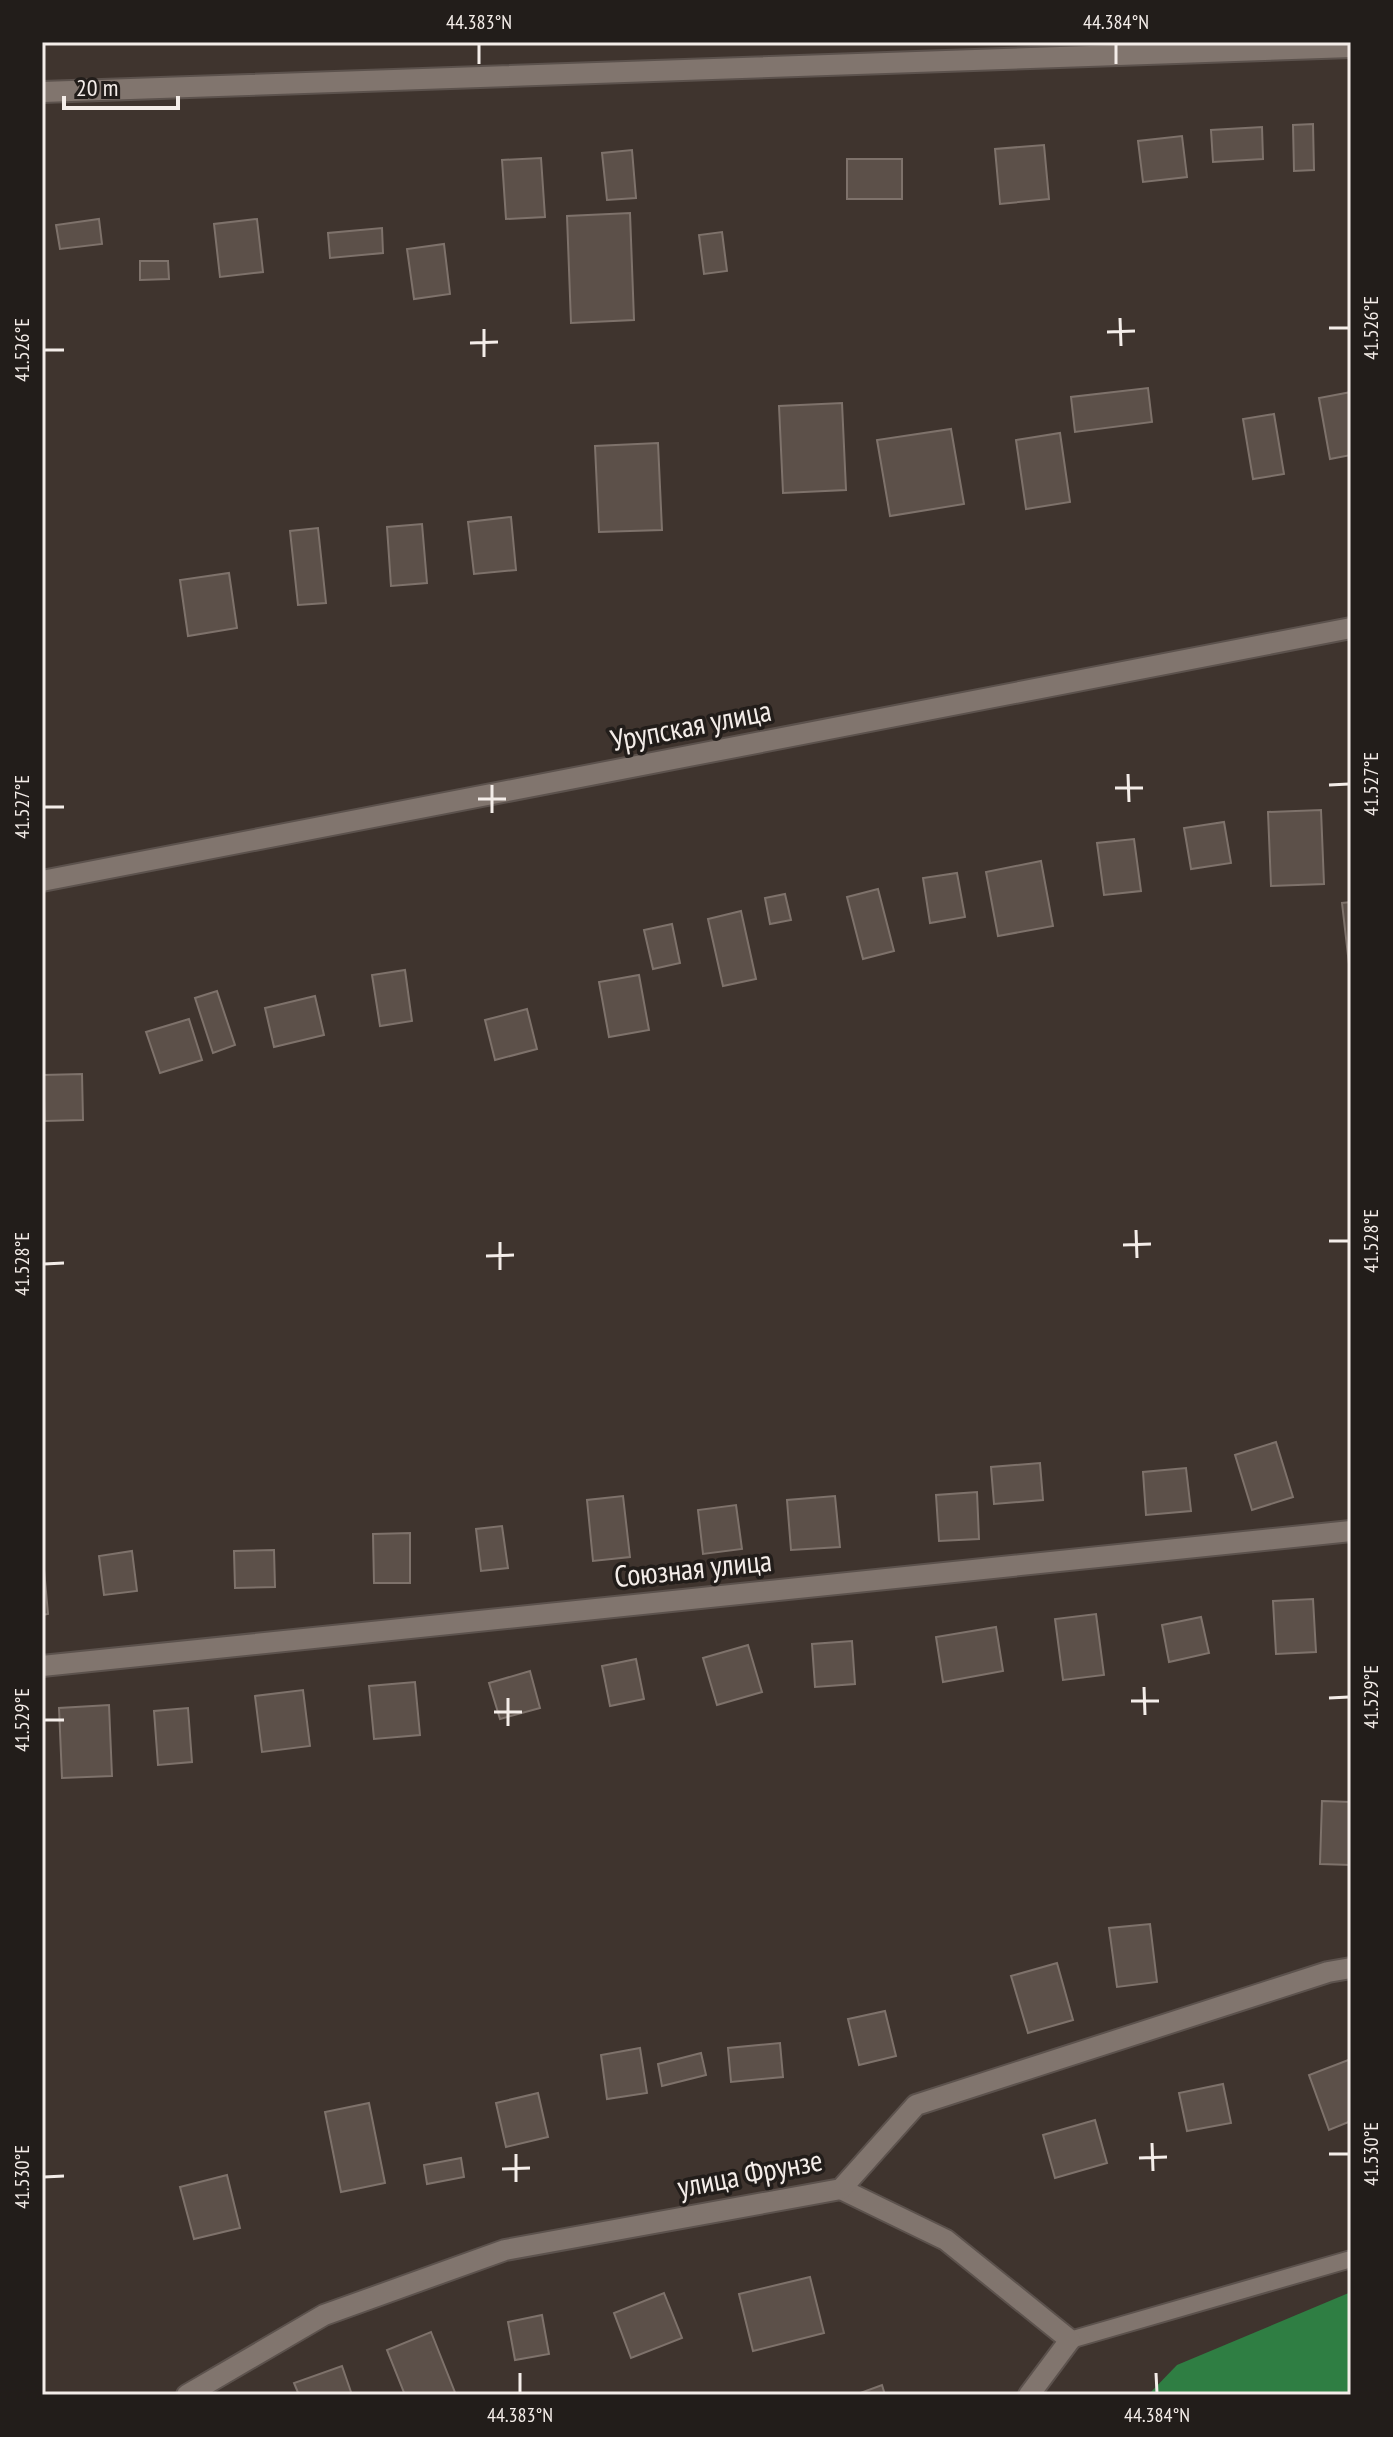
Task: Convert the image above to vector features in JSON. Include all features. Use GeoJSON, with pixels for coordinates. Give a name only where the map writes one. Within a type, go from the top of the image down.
{"type":"FeatureCollection","features":[{"type":"Feature","properties":{"kind":"street"},"geometry":{"type":"LineString","coordinates":[[42,92],[1351,47]]}},
{"type":"Feature","properties":{"kind":"street","name":"Урупская улица"},"geometry":{"type":"LineString","coordinates":[[42,881],[1351,628]]}},
{"type":"Feature","properties":{"kind":"street","name":"Союзная улица"},"geometry":{"type":"LineString","coordinates":[[42,1666],[1351,1531]]}},
{"type":"Feature","properties":{"kind":"street","name":"улица Фрунзе"},"geometry":{"type":"LineString","coordinates":[[187,2395],[324,2315],[505,2250],[841,2189],[916,2105],[1328,1972],[1351,1968]]}},
{"type":"Feature","properties":{"kind":"street"},"geometry":{"type":"LineString","coordinates":[[841,2189],[946,2240],[1070,2340],[1029,2395]]}},
{"type":"Feature","properties":{"kind":"lane"},"geometry":{"type":"LineString","coordinates":[[1070,2340],[1351,2259]]}},
{"type":"Feature","properties":{"kind":"green space"},"geometry":{"type":"Polygon","coordinates":[[[1351,2292],[1351,2395],[1148,2395],[1177,2365],[1351,2292]]]}},
{"type":"Feature","properties":{"kind":"building"},"geometry":{"type":"Polygon","coordinates":[[[1313,124],[1314,170],[1294,171],[1293,125],[1313,124]]]}},
{"type":"Feature","properties":{"kind":"building"},"geometry":{"type":"Polygon","coordinates":[[[1262,127],[1263,159],[1213,162],[1211,130],[1262,127]]]}},
{"type":"Feature","properties":{"kind":"building"},"geometry":{"type":"Polygon","coordinates":[[[1182,136],[1187,177],[1143,182],[1138,141],[1182,136]]]}},
{"type":"Feature","properties":{"kind":"building"},"geometry":{"type":"Polygon","coordinates":[[[1044,145],[1049,199],[1000,204],[995,149],[1044,145]]]}},
{"type":"Feature","properties":{"kind":"building"},"geometry":{"type":"Polygon","coordinates":[[[632,150],[636,198],[607,200],[602,153],[632,150]]]}},
{"type":"Feature","properties":{"kind":"building"},"geometry":{"type":"Polygon","coordinates":[[[541,158],[545,217],[506,219],[502,160],[541,158]]]}},
{"type":"Feature","properties":{"kind":"building"},"geometry":{"type":"Polygon","coordinates":[[[847,159],[902,159],[902,199],[847,199],[847,159]]]}},
{"type":"Feature","properties":{"kind":"building"},"geometry":{"type":"Polygon","coordinates":[[[630,213],[634,320],[571,323],[567,216],[630,213]]]}},
{"type":"Feature","properties":{"kind":"building"},"geometry":{"type":"Polygon","coordinates":[[[99,219],[102,244],[60,249],[56,225],[99,219]]]}},
{"type":"Feature","properties":{"kind":"building"},"geometry":{"type":"Polygon","coordinates":[[[257,219],[263,272],[220,277],[214,224],[257,219]]]}},
{"type":"Feature","properties":{"kind":"building"},"geometry":{"type":"Polygon","coordinates":[[[382,228],[383,253],[330,258],[328,233],[382,228]]]}},
{"type":"Feature","properties":{"kind":"building"},"geometry":{"type":"Polygon","coordinates":[[[722,232],[727,271],[704,274],[699,235],[722,232]]]}},
{"type":"Feature","properties":{"kind":"building"},"geometry":{"type":"Polygon","coordinates":[[[444,244],[450,294],[414,299],[407,249],[444,244]]]}},
{"type":"Feature","properties":{"kind":"building"},"geometry":{"type":"Polygon","coordinates":[[[140,261],[168,261],[169,279],[140,280],[140,261]]]}},
{"type":"Feature","properties":{"kind":"building"},"geometry":{"type":"Polygon","coordinates":[[[1148,388],[1152,422],[1075,432],[1071,397],[1148,388]]]}},
{"type":"Feature","properties":{"kind":"building"},"geometry":{"type":"Polygon","coordinates":[[[1351,392],[1351,455],[1330,459],[1319,398],[1351,392]]]}},
{"type":"Feature","properties":{"kind":"building"},"geometry":{"type":"Polygon","coordinates":[[[842,403],[846,490],[783,493],[779,406],[842,403]]]}},
{"type":"Feature","properties":{"kind":"building"},"geometry":{"type":"Polygon","coordinates":[[[1274,414],[1284,474],[1253,479],[1243,419],[1274,414]]]}},
{"type":"Feature","properties":{"kind":"building"},"geometry":{"type":"Polygon","coordinates":[[[951,429],[964,504],[890,516],[877,440],[951,429]]]}},
{"type":"Feature","properties":{"kind":"building"},"geometry":{"type":"Polygon","coordinates":[[[1060,433],[1070,502],[1026,509],[1016,440],[1060,433]]]}},
{"type":"Feature","properties":{"kind":"building"},"geometry":{"type":"Polygon","coordinates":[[[658,443],[662,530],[599,532],[595,446],[658,443]]]}},
{"type":"Feature","properties":{"kind":"building"},"geometry":{"type":"Polygon","coordinates":[[[511,517],[516,570],[474,574],[468,522],[511,517]]]}},
{"type":"Feature","properties":{"kind":"building"},"geometry":{"type":"Polygon","coordinates":[[[422,524],[427,583],[391,586],[387,527],[422,524]]]}},
{"type":"Feature","properties":{"kind":"building"},"geometry":{"type":"Polygon","coordinates":[[[318,528],[326,603],[298,605],[290,531],[318,528]]]}},
{"type":"Feature","properties":{"kind":"building"},"geometry":{"type":"Polygon","coordinates":[[[229,573],[237,628],[188,636],[180,580],[229,573]]]}},
{"type":"Feature","properties":{"kind":"building"},"geometry":{"type":"Polygon","coordinates":[[[1321,810],[1324,884],[1271,886],[1268,812],[1321,810]]]}},
{"type":"Feature","properties":{"kind":"building"},"geometry":{"type":"Polygon","coordinates":[[[1224,822],[1231,863],[1191,869],[1184,828],[1224,822]]]}},
{"type":"Feature","properties":{"kind":"building"},"geometry":{"type":"Polygon","coordinates":[[[1134,839],[1141,891],[1104,895],[1097,843],[1134,839]]]}},
{"type":"Feature","properties":{"kind":"building"},"geometry":{"type":"Polygon","coordinates":[[[1041,861],[1053,926],[998,936],[986,872],[1041,861]]]}},
{"type":"Feature","properties":{"kind":"building"},"geometry":{"type":"Polygon","coordinates":[[[957,873],[965,917],[930,923],[923,878],[957,873]]]}},
{"type":"Feature","properties":{"kind":"building"},"geometry":{"type":"Polygon","coordinates":[[[878,889],[894,951],[863,959],[847,897],[878,889]]]}},
{"type":"Feature","properties":{"kind":"building"},"geometry":{"type":"Polygon","coordinates":[[[785,894],[791,920],[770,924],[765,898],[785,894]]]}},
{"type":"Feature","properties":{"kind":"building"},"geometry":{"type":"Polygon","coordinates":[[[1351,902],[1351,963],[1349,964],[1342,903],[1351,902]]]}},
{"type":"Feature","properties":{"kind":"building"},"geometry":{"type":"Polygon","coordinates":[[[741,911],[756,979],[723,986],[708,919],[741,911]]]}},
{"type":"Feature","properties":{"kind":"building"},"geometry":{"type":"Polygon","coordinates":[[[672,924],[680,963],[653,969],[644,930],[672,924]]]}},
{"type":"Feature","properties":{"kind":"building"},"geometry":{"type":"Polygon","coordinates":[[[405,970],[412,1021],[380,1026],[372,975],[405,970]]]}},
{"type":"Feature","properties":{"kind":"building"},"geometry":{"type":"Polygon","coordinates":[[[639,975],[649,1030],[609,1037],[599,982],[639,975]]]}},
{"type":"Feature","properties":{"kind":"building"},"geometry":{"type":"Polygon","coordinates":[[[217,991],[235,1045],[213,1053],[195,998],[217,991]]]}},
{"type":"Feature","properties":{"kind":"building"},"geometry":{"type":"Polygon","coordinates":[[[315,996],[324,1035],[274,1047],[265,1008],[315,996]]]}},
{"type":"Feature","properties":{"kind":"building"},"geometry":{"type":"Polygon","coordinates":[[[527,1009],[537,1049],[495,1060],[485,1020],[527,1009]]]}},
{"type":"Feature","properties":{"kind":"building"},"geometry":{"type":"Polygon","coordinates":[[[189,1019],[202,1060],[160,1073],[146,1032],[189,1019]]]}},
{"type":"Feature","properties":{"kind":"building"},"geometry":{"type":"Polygon","coordinates":[[[82,1074],[83,1120],[45,1121],[43,1075],[82,1074]]]}},
{"type":"Feature","properties":{"kind":"building"},"geometry":{"type":"Polygon","coordinates":[[[1276,1442],[1293,1497],[1252,1510],[1235,1455],[1276,1442]]]}},
{"type":"Feature","properties":{"kind":"building"},"geometry":{"type":"Polygon","coordinates":[[[1040,1463],[1043,1500],[994,1504],[991,1467],[1040,1463]]]}},
{"type":"Feature","properties":{"kind":"building"},"geometry":{"type":"Polygon","coordinates":[[[1186,1468],[1191,1511],[1146,1515],[1143,1472],[1186,1468]]]}},
{"type":"Feature","properties":{"kind":"building"},"geometry":{"type":"Polygon","coordinates":[[[977,1492],[979,1539],[939,1541],[936,1495],[977,1492]]]}},
{"type":"Feature","properties":{"kind":"building"},"geometry":{"type":"Polygon","coordinates":[[[623,1496],[630,1557],[593,1561],[587,1500],[623,1496]]]}},
{"type":"Feature","properties":{"kind":"building"},"geometry":{"type":"Polygon","coordinates":[[[835,1496],[840,1547],[791,1550],[787,1500],[835,1496]]]}},
{"type":"Feature","properties":{"kind":"building"},"geometry":{"type":"Polygon","coordinates":[[[736,1505],[742,1549],[703,1554],[698,1510],[736,1505]]]}},
{"type":"Feature","properties":{"kind":"building"},"geometry":{"type":"Polygon","coordinates":[[[502,1526],[508,1568],[481,1571],[476,1529],[502,1526]]]}},
{"type":"Feature","properties":{"kind":"building"},"geometry":{"type":"Polygon","coordinates":[[[410,1533],[410,1583],[374,1583],[373,1534],[410,1533]]]}},
{"type":"Feature","properties":{"kind":"building"},"geometry":{"type":"Polygon","coordinates":[[[42,1547],[48,1614],[42,1615],[42,1547]]]}},
{"type":"Feature","properties":{"kind":"building"},"geometry":{"type":"Polygon","coordinates":[[[274,1550],[275,1587],[235,1588],[234,1551],[274,1550]]]}},
{"type":"Feature","properties":{"kind":"building"},"geometry":{"type":"Polygon","coordinates":[[[132,1551],[137,1591],[104,1595],[99,1556],[132,1551]]]}},
{"type":"Feature","properties":{"kind":"building"},"geometry":{"type":"Polygon","coordinates":[[[1313,1599],[1316,1652],[1276,1654],[1273,1601],[1313,1599]]]}},
{"type":"Feature","properties":{"kind":"building"},"geometry":{"type":"Polygon","coordinates":[[[1096,1614],[1104,1675],[1063,1680],[1055,1619],[1096,1614]]]}},
{"type":"Feature","properties":{"kind":"building"},"geometry":{"type":"Polygon","coordinates":[[[1201,1617],[1209,1653],[1169,1662],[1162,1625],[1201,1617]]]}},
{"type":"Feature","properties":{"kind":"building"},"geometry":{"type":"Polygon","coordinates":[[[996,1627],[1003,1671],[943,1682],[936,1637],[996,1627]]]}},
{"type":"Feature","properties":{"kind":"building"},"geometry":{"type":"Polygon","coordinates":[[[852,1641],[855,1684],[815,1687],[812,1644],[852,1641]]]}},
{"type":"Feature","properties":{"kind":"building"},"geometry":{"type":"Polygon","coordinates":[[[748,1645],[762,1692],[717,1705],[703,1658],[748,1645]]]}},
{"type":"Feature","properties":{"kind":"building"},"geometry":{"type":"Polygon","coordinates":[[[636,1659],[644,1699],[610,1706],[602,1666],[636,1659]]]}},
{"type":"Feature","properties":{"kind":"building"},"geometry":{"type":"Polygon","coordinates":[[[530,1671],[540,1708],[500,1719],[489,1683],[530,1671]]]}},
{"type":"Feature","properties":{"kind":"building"},"geometry":{"type":"Polygon","coordinates":[[[415,1682],[420,1735],[374,1739],[369,1686],[415,1682]]]}},
{"type":"Feature","properties":{"kind":"building"},"geometry":{"type":"Polygon","coordinates":[[[303,1690],[310,1746],[262,1752],[255,1696],[303,1690]]]}},
{"type":"Feature","properties":{"kind":"building"},"geometry":{"type":"Polygon","coordinates":[[[109,1705],[112,1776],[62,1778],[59,1708],[109,1705]]]}},
{"type":"Feature","properties":{"kind":"building"},"geometry":{"type":"Polygon","coordinates":[[[188,1708],[192,1762],[158,1765],[154,1711],[188,1708]]]}},
{"type":"Feature","properties":{"kind":"building"},"geometry":{"type":"Polygon","coordinates":[[[1322,1801],[1351,1802],[1351,1865],[1320,1864],[1322,1801]]]}},
{"type":"Feature","properties":{"kind":"building"},"geometry":{"type":"Polygon","coordinates":[[[1150,1924],[1157,1982],[1117,1987],[1109,1928],[1150,1924]]]}},
{"type":"Feature","properties":{"kind":"building"},"geometry":{"type":"Polygon","coordinates":[[[1057,1963],[1073,2020],[1028,2033],[1011,1976],[1057,1963]]]}},
{"type":"Feature","properties":{"kind":"building"},"geometry":{"type":"Polygon","coordinates":[[[885,2011],[896,2056],[859,2065],[848,2019],[885,2011]]]}},
{"type":"Feature","properties":{"kind":"building"},"geometry":{"type":"Polygon","coordinates":[[[780,2043],[783,2077],[731,2082],[728,2048],[780,2043]]]}},
{"type":"Feature","properties":{"kind":"building"},"geometry":{"type":"Polygon","coordinates":[[[640,2048],[647,2093],[607,2099],[601,2055],[640,2048]]]}},
{"type":"Feature","properties":{"kind":"building"},"geometry":{"type":"Polygon","coordinates":[[[701,2053],[706,2075],[662,2086],[658,2064],[701,2053]]]}},
{"type":"Feature","properties":{"kind":"building"},"geometry":{"type":"Polygon","coordinates":[[[1351,2059],[1351,2121],[1329,2130],[1309,2075],[1351,2059]]]}},
{"type":"Feature","properties":{"kind":"building"},"geometry":{"type":"Polygon","coordinates":[[[1223,2084],[1231,2123],[1187,2131],[1179,2093],[1223,2084]]]}},
{"type":"Feature","properties":{"kind":"building"},"geometry":{"type":"Polygon","coordinates":[[[538,2093],[548,2137],[506,2147],[496,2103],[538,2093]]]}},
{"type":"Feature","properties":{"kind":"building"},"geometry":{"type":"Polygon","coordinates":[[[369,2103],[385,2183],[341,2192],[325,2112],[369,2103]]]}},
{"type":"Feature","properties":{"kind":"building"},"geometry":{"type":"Polygon","coordinates":[[[1095,2120],[1107,2163],[1055,2178],[1043,2135],[1095,2120]]]}},
{"type":"Feature","properties":{"kind":"building"},"geometry":{"type":"Polygon","coordinates":[[[461,2158],[464,2177],[427,2184],[424,2165],[461,2158]]]}},
{"type":"Feature","properties":{"kind":"building"},"geometry":{"type":"Polygon","coordinates":[[[227,2175],[240,2228],[194,2239],[180,2187],[227,2175]]]}},
{"type":"Feature","properties":{"kind":"building"},"geometry":{"type":"Polygon","coordinates":[[[810,2277],[824,2333],[753,2351],[739,2294],[810,2277]]]}},
{"type":"Feature","properties":{"kind":"building"},"geometry":{"type":"Polygon","coordinates":[[[664,2293],[682,2338],[631,2358],[614,2313],[664,2293]]]}},
{"type":"Feature","properties":{"kind":"building"},"geometry":{"type":"Polygon","coordinates":[[[542,2315],[549,2354],[515,2360],[508,2322],[542,2315]]]}},
{"type":"Feature","properties":{"kind":"building"},"geometry":{"type":"Polygon","coordinates":[[[431,2332],[456,2395],[405,2395],[387,2350],[431,2332]]]}},
{"type":"Feature","properties":{"kind":"building"},"geometry":{"type":"Polygon","coordinates":[[[342,2366],[352,2395],[299,2395],[294,2383],[342,2366]]]}},
{"type":"Feature","properties":{"kind":"building"},"geometry":{"type":"Polygon","coordinates":[[[882,2385],[885,2395],[855,2395],[882,2385]]]}}]}
